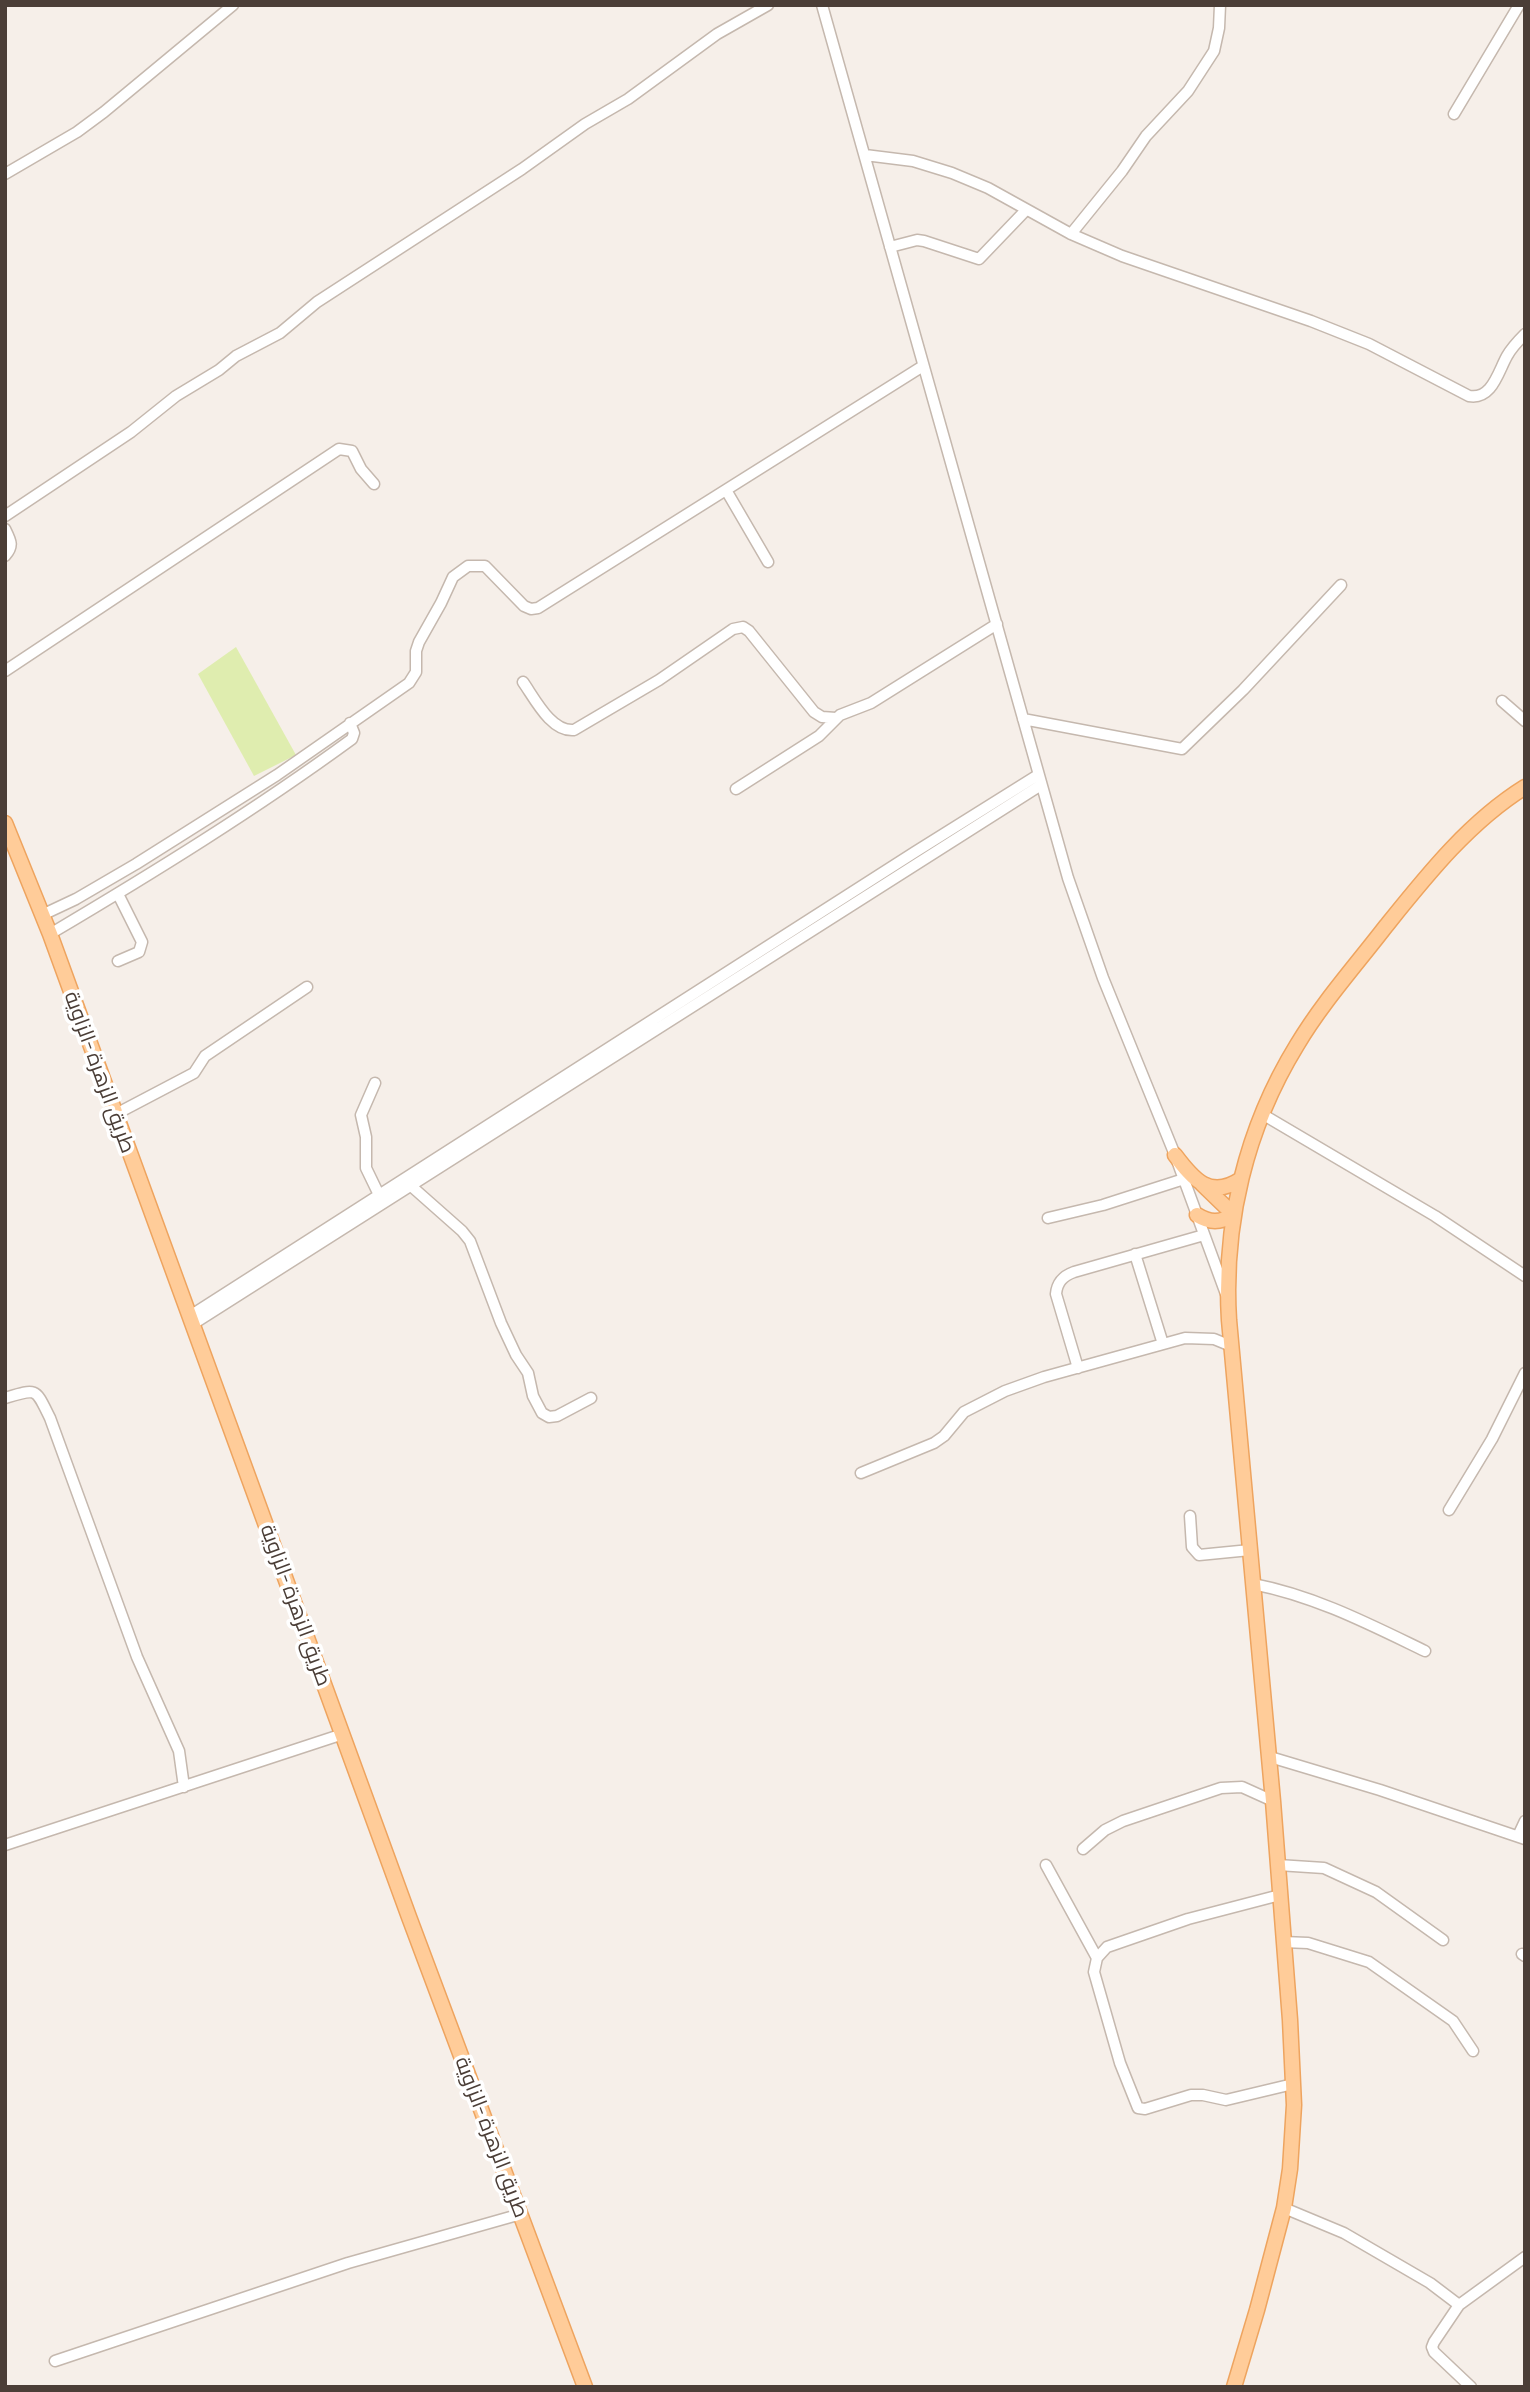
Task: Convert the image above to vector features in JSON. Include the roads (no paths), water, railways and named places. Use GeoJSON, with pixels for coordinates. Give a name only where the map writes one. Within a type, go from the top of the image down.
{"type":"FeatureCollection","features":[{"type":"Feature","properties":{"kind":"main road"},"geometry":{"type":"LineString","coordinates":[[1234,2387],[1284,2208],[1290,2169],[1293,2084],[1270,1757],[1231,1346],[1228,1259],[1233,1215],[1241,1178],[1262,1114],[1306,1030],[1399,910],[1451,849],[1484,818],[1522,793]]}},
{"type":"Feature","properties":{"kind":"main road","name":"طريق الزهرة -الزاوية"},"geometry":{"type":"LineString","coordinates":[[5,823],[50,934],[585,2387]]}},
{"type":"Feature","properties":{"kind":"main road"},"geometry":{"type":"LineString","coordinates":[[1175,1155],[1188,1172],[1233,1215]]}},
{"type":"Feature","properties":{"kind":"main road"},"geometry":{"type":"LineString","coordinates":[[1202,1184],[1222,1187],[1241,1178]]}},
{"type":"Feature","properties":{"kind":"main road"},"geometry":{"type":"LineString","coordinates":[[1197,1215],[1203,1219],[1219,1221],[1233,1215]]}},
{"type":"Feature","properties":{"kind":"street"},"geometry":{"type":"LineString","coordinates":[[5,174],[104,113],[233,5]]}},
{"type":"Feature","properties":{"kind":"street"},"geometry":{"type":"LineString","coordinates":[[5,516],[131,432],[176,396],[219,370],[236,356],[280,333],[317,302],[522,169],[584,124],[628,99],[717,34],[768,5]]}},
{"type":"Feature","properties":{"kind":"street"},"geometry":{"type":"LineString","coordinates":[[822,5],[1065,865],[1098,965],[1175,1155],[1228,1300]]}},
{"type":"Feature","properties":{"kind":"street"},"geometry":{"type":"LineString","coordinates":[[1071,234],[1122,172],[1146,136],[1188,91],[1214,51],[1220,5]]}},
{"type":"Feature","properties":{"kind":"street"},"geometry":{"type":"LineString","coordinates":[[1454,114],[1519,5]]}},
{"type":"Feature","properties":{"kind":"street"},"geometry":{"type":"LineString","coordinates":[[865,155],[913,161],[952,173],[988,188],[1071,234],[1122,256],[1369,344],[1476,398],[1487,393],[1508,354],[1525,334]]}},
{"type":"Feature","properties":{"kind":"street"},"geometry":{"type":"LineString","coordinates":[[890,247],[917,240],[979,259],[1026,210]]}},
{"type":"Feature","properties":{"kind":"street"},"geometry":{"type":"LineString","coordinates":[[42,915],[95,889],[277,775],[409,683],[416,672],[419,642],[453,576],[468,566],[485,566],[524,606],[538,608],[923,366]]}},
{"type":"Feature","properties":{"kind":"street"},"geometry":{"type":"LineString","coordinates":[[5,671],[339,449],[352,451],[361,469],[374,484]]}},
{"type":"Feature","properties":{"kind":"street"},"geometry":{"type":"LineString","coordinates":[[726,491],[768,562]]}},
{"type":"Feature","properties":{"kind":"street"},"geometry":{"type":"LineString","coordinates":[[5,529],[12,543],[11,550],[5,556]]}},
{"type":"Feature","properties":{"kind":"street"},"geometry":{"type":"LineString","coordinates":[[1023,719],[1182,749],[1243,690],[1341,585]]}},
{"type":"Feature","properties":{"kind":"street"},"geometry":{"type":"LineString","coordinates":[[737,789],[818,736],[836,718],[871,703],[996,624]]}},
{"type":"Feature","properties":{"kind":"street"},"geometry":{"type":"LineString","coordinates":[[523,682],[556,726],[574,730],[659,680],[733,629],[743,627],[814,712],[822,717],[836,718]]}},
{"type":"Feature","properties":{"kind":"street"},"geometry":{"type":"LineString","coordinates":[[1502,701],[1525,721]]}},
{"type":"Feature","properties":{"kind":"street"},"geometry":{"type":"LineString","coordinates":[[50,934],[118,894],[310,770],[352,739],[354,733],[350,723]]}},
{"type":"Feature","properties":{"kind":"street"},"geometry":{"type":"LineString","coordinates":[[380,1199],[410,1185],[1040,780]]}},
{"type":"Feature","properties":{"kind":"street"},"geometry":{"type":"LineString","coordinates":[[192,1320],[915,852],[1040,780]]}},
{"type":"Feature","properties":{"kind":"street"},"geometry":{"type":"LineString","coordinates":[[95,889],[104,902]]}},
{"type":"Feature","properties":{"kind":"street"},"geometry":{"type":"LineString","coordinates":[[118,894],[142,942],[139,951],[118,961]]}},
{"type":"Feature","properties":{"kind":"street"},"geometry":{"type":"LineString","coordinates":[[116,1114],[194,1073],[205,1056],[307,987]]}},
{"type":"Feature","properties":{"kind":"street"},"geometry":{"type":"LineString","coordinates":[[375,1083],[361,1115],[366,1137],[366,1168],[380,1199]]}},
{"type":"Feature","properties":{"kind":"street"},"geometry":{"type":"LineString","coordinates":[[1262,1114],[1435,1216],[1525,1276]]}},
{"type":"Feature","properties":{"kind":"street"},"geometry":{"type":"LineString","coordinates":[[1048,1218],[1107,1204],[1184,1179]]}},
{"type":"Feature","properties":{"kind":"street"},"geometry":{"type":"LineString","coordinates":[[410,1185],[470,1241],[501,1323],[528,1373],[534,1401],[542,1413],[549,1417],[557,1416],[591,1398]]}},
{"type":"Feature","properties":{"kind":"street"},"geometry":{"type":"LineString","coordinates":[[1078,1368],[1056,1294],[1059,1282],[1068,1274],[1204,1235]]}},
{"type":"Feature","properties":{"kind":"street"},"geometry":{"type":"LineString","coordinates":[[1135,1254],[1163,1344]]}},
{"type":"Feature","properties":{"kind":"street"},"geometry":{"type":"LineString","coordinates":[[862,1473],[934,1443],[944,1436],[964,1412],[1005,1391],[1078,1368],[1195,1337],[1214,1339],[1231,1346]]}},
{"type":"Feature","properties":{"kind":"street"},"geometry":{"type":"LineString","coordinates":[[1449,1510],[1492,1439],[1525,1373]]}},
{"type":"Feature","properties":{"kind":"street"},"geometry":{"type":"LineString","coordinates":[[5,1398],[34,1392],[50,1418],[137,1657],[179,1751],[184,1787]]}},
{"type":"Feature","properties":{"kind":"street"},"geometry":{"type":"LineString","coordinates":[[1190,1516],[1191,1544],[1195,1553],[1205,1556],[1250,1550]]}},
{"type":"Feature","properties":{"kind":"street"},"geometry":{"type":"LineString","coordinates":[[1253,1584],[1281,1590],[1333,1608],[1424,1651]]}},
{"type":"Feature","properties":{"kind":"street"},"geometry":{"type":"LineString","coordinates":[[5,1845],[343,1734]]}},
{"type":"Feature","properties":{"kind":"street"},"geometry":{"type":"LineString","coordinates":[[1270,1757],[1521,1837],[1525,1821]]}},
{"type":"Feature","properties":{"kind":"street"},"geometry":{"type":"LineString","coordinates":[[1083,1849],[1114,1825],[1222,1788],[1242,1787],[1273,1801]]}},
{"type":"Feature","properties":{"kind":"street"},"geometry":{"type":"LineString","coordinates":[[1046,1865],[1097,1958]]}},
{"type":"Feature","properties":{"kind":"street"},"geometry":{"type":"LineString","coordinates":[[1278,1865],[1324,1868],[1376,1892],[1443,1940]]}},
{"type":"Feature","properties":{"kind":"street"},"geometry":{"type":"LineString","coordinates":[[1280,1895],[1174,1924],[1107,1947],[1094,1964],[1120,2063],[1138,2108],[1145,2109],[1197,2094],[1220,2100],[1231,2099],[1293,2084]]}},
{"type":"Feature","properties":{"kind":"street"},"geometry":{"type":"LineString","coordinates":[[1283,1942],[1307,1942],[1369,1962],[1453,2021],[1474,2051]]}},
{"type":"Feature","properties":{"kind":"street"},"geometry":{"type":"LineString","coordinates":[[1284,2208],[1344,2233],[1430,2283],[1459,2305]]}},
{"type":"Feature","properties":{"kind":"street"},"geometry":{"type":"LineString","coordinates":[[55,2361],[360,2260],[521,2214]]}},
{"type":"Feature","properties":{"kind":"street"},"geometry":{"type":"LineString","coordinates":[[1471,2387],[1432,2347],[1459,2305],[1525,2257]]}}]}
